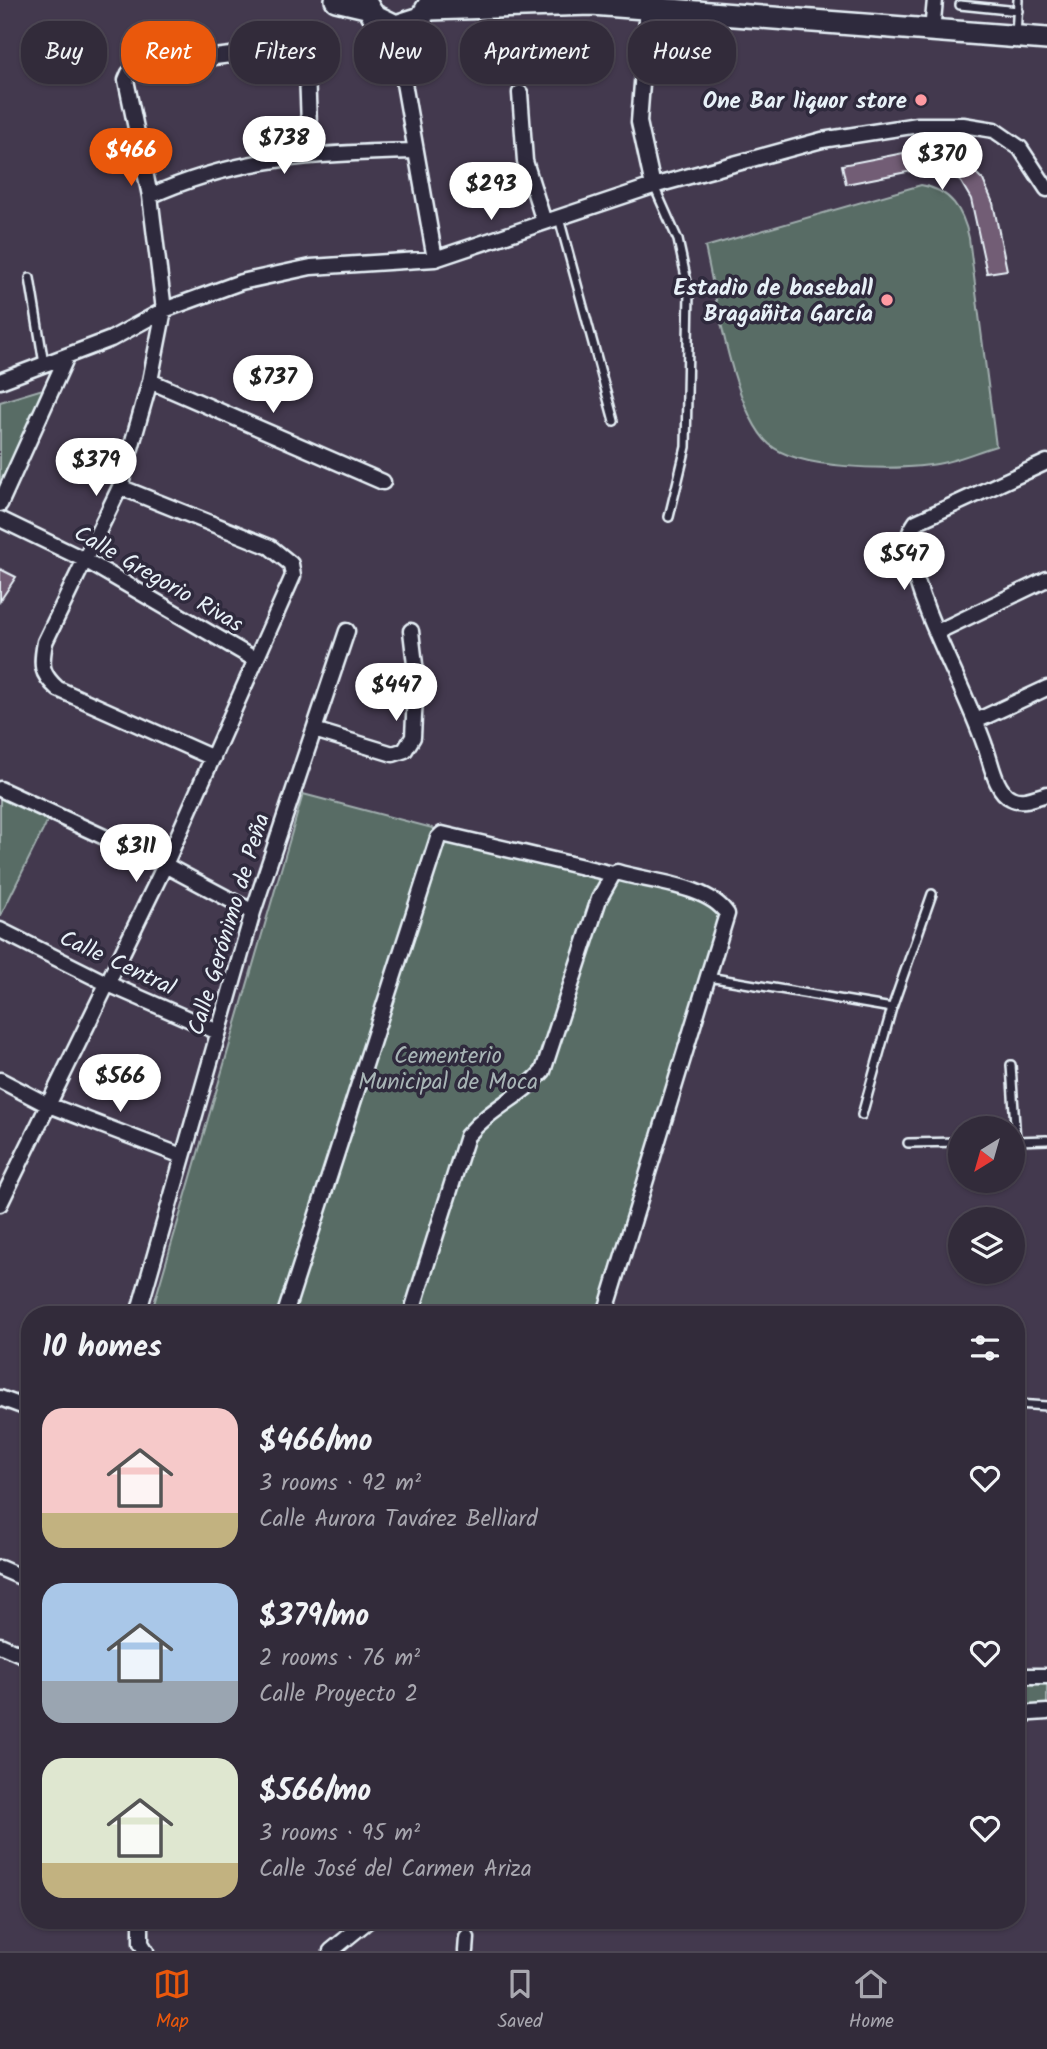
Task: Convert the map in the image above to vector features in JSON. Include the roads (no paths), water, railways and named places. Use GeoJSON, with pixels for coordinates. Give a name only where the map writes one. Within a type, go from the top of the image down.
{"type":"FeatureCollection","features":[{"type":"Feature","properties":{"kind":"main road"},"geometry":{"type":"LineString","coordinates":[[336,0],[367,7],[396,26],[427,9],[584,2],[1047,39]]}},
{"type":"Feature","properties":{"kind":"street"},"geometry":{"type":"LineString","coordinates":[[932,31],[935,0]]}},
{"type":"Feature","properties":{"kind":"street"},"geometry":{"type":"LineString","coordinates":[[648,7],[639,122],[653,186]]}},
{"type":"Feature","properties":{"kind":"street"},"geometry":{"type":"LineString","coordinates":[[213,758],[58,690],[45,677],[42,660],[45,642],[120,487],[150,381],[164,310],[150,196],[126,80],[134,68],[279,50],[298,55],[307,71],[310,153]]}},
{"type":"Feature","properties":{"kind":"street"},"geometry":{"type":"LineString","coordinates":[[404,84],[435,259]]}},
{"type":"Feature","properties":{"kind":"street"},"geometry":{"type":"LineString","coordinates":[[520,93],[525,161],[544,222]]}},
{"type":"Feature","properties":{"kind":"street"},"geometry":{"type":"LineString","coordinates":[[0,381],[111,339],[164,310],[275,272],[435,259],[653,186],[822,140],[918,125],[963,125],[994,131],[1020,148],[1047,189]]}},
{"type":"Feature","properties":{"kind":"street"},"geometry":{"type":"LineString","coordinates":[[150,196],[179,183],[225,170],[310,153],[416,151]]}},
{"type":"Feature","properties":{"kind":"street"},"geometry":{"type":"LineString","coordinates":[[0,504],[67,356]]}},
{"type":"Feature","properties":{"kind":"street"},"geometry":{"type":"LineString","coordinates":[[150,381],[383,482]]}},
{"type":"Feature","properties":{"kind":"street"},"geometry":{"type":"LineString","coordinates":[[1047,462],[916,522],[908,535],[908,550],[937,632],[976,721],[1001,789],[1010,798],[1021,801],[1047,794]]}},
{"type":"Feature","properties":{"kind":"street"},"geometry":{"type":"LineString","coordinates":[[0,1204],[46,1104],[165,865],[290,587],[291,564],[270,547],[120,487]]}},
{"type":"Feature","properties":{"kind":"street","name":"Calle Gregorio Rivas"},"geometry":{"type":"LineString","coordinates":[[0,519],[85,559],[256,660]]}},
{"type":"Feature","properties":{"kind":"street"},"geometry":{"type":"LineString","coordinates":[[937,632],[1047,579]]}},
{"type":"Feature","properties":{"kind":"street","name":"Calle Gerónimo de Peña"},"geometry":{"type":"LineString","coordinates":[[140,1306],[253,912],[347,631]]}},
{"type":"Feature","properties":{"kind":"street"},"geometry":{"type":"LineString","coordinates":[[314,730],[393,754],[405,750],[413,737],[416,673],[411,631]]}},
{"type":"Feature","properties":{"kind":"street"},"geometry":{"type":"LineString","coordinates":[[976,721],[1047,688]]}},
{"type":"Feature","properties":{"kind":"street"},"geometry":{"type":"LineString","coordinates":[[0,789],[165,865],[253,912]]}},
{"type":"Feature","properties":{"kind":"street"},"geometry":{"type":"LineString","coordinates":[[288,1306],[438,838],[442,834],[706,895],[719,902],[727,914],[608,1306]]}},
{"type":"Feature","properties":{"kind":"street"},"geometry":{"type":"LineString","coordinates":[[414,1306],[467,1136],[485,1115],[527,1090],[543,1071],[599,899],[612,874]]}},
{"type":"Feature","properties":{"kind":"street","name":"Calle Central"},"geometry":{"type":"LineString","coordinates":[[0,930],[106,983],[219,1032]]}},
{"type":"Feature","properties":{"kind":"street"},"geometry":{"type":"LineString","coordinates":[[0,1080],[46,1104],[181,1156]]}},
{"type":"Feature","properties":{"kind":"street"},"geometry":{"type":"LineString","coordinates":[[0,1398],[21,1406]]}},
{"type":"Feature","properties":{"kind":"street"},"geometry":{"type":"LineString","coordinates":[[0,1568],[21,1577]]}},
{"type":"Feature","properties":{"kind":"street"},"geometry":{"type":"LineString","coordinates":[[0,1645],[21,1654]]}},
{"type":"Feature","properties":{"kind":"street"},"geometry":{"type":"LineString","coordinates":[[1025,1676],[1047,1676]]}},
{"type":"Feature","properties":{"kind":"street"},"geometry":{"type":"LineString","coordinates":[[1025,1713],[1047,1712]]}},
{"type":"Feature","properties":{"kind":"street"},"geometry":{"type":"LineString","coordinates":[[141,1929],[141,1942],[146,1951]]}},
{"type":"Feature","properties":{"kind":"street"},"geometry":{"type":"LineString","coordinates":[[331,1951],[358,1929]]}},
{"type":"Feature","properties":{"kind":"lane"},"geometry":{"type":"LineString","coordinates":[[1016,36],[1018,0]]}},
{"type":"Feature","properties":{"kind":"lane"},"geometry":{"type":"LineString","coordinates":[[960,5],[1018,11]]}},
{"type":"Feature","properties":{"kind":"lane"},"geometry":{"type":"LineString","coordinates":[[653,186],[678,240],[689,291],[686,447],[669,517]]}},
{"type":"Feature","properties":{"kind":"lane"},"geometry":{"type":"LineString","coordinates":[[559,217],[614,421]]}},
{"type":"Feature","properties":{"kind":"lane"},"geometry":{"type":"LineString","coordinates":[[30,278],[44,365]]}},
{"type":"Feature","properties":{"kind":"lane"},"geometry":{"type":"LineString","coordinates":[[862,1115],[892,1008],[932,894]]}},
{"type":"Feature","properties":{"kind":"lane"},"geometry":{"type":"LineString","coordinates":[[707,976],[892,1008]]}},
{"type":"Feature","properties":{"kind":"lane"},"geometry":{"type":"LineString","coordinates":[[1011,1065],[1013,1116]]}},
{"type":"Feature","properties":{"kind":"lane"},"geometry":{"type":"LineString","coordinates":[[1026,1141],[1047,1140]]}},
{"type":"Feature","properties":{"kind":"lane"},"geometry":{"type":"LineString","coordinates":[[908,1143],[948,1142]]}},
{"type":"Feature","properties":{"kind":"lane"},"geometry":{"type":"LineString","coordinates":[[1025,1405],[1047,1406]]}},
{"type":"Feature","properties":{"kind":"place","name":"One Bar liquor store"},"geometry":{"type":"Point","coordinates":[921,100]}},
{"type":"Feature","properties":{"kind":"place","name":"Estadio de baseball Bragañita García"},"geometry":{"type":"Point","coordinates":[887,300]}},
{"type":"Feature","properties":{"kind":"park label","name":"Cementerio Municipal de Moca"},"geometry":{"type":"Point","coordinates":[448,1068]}}]}
